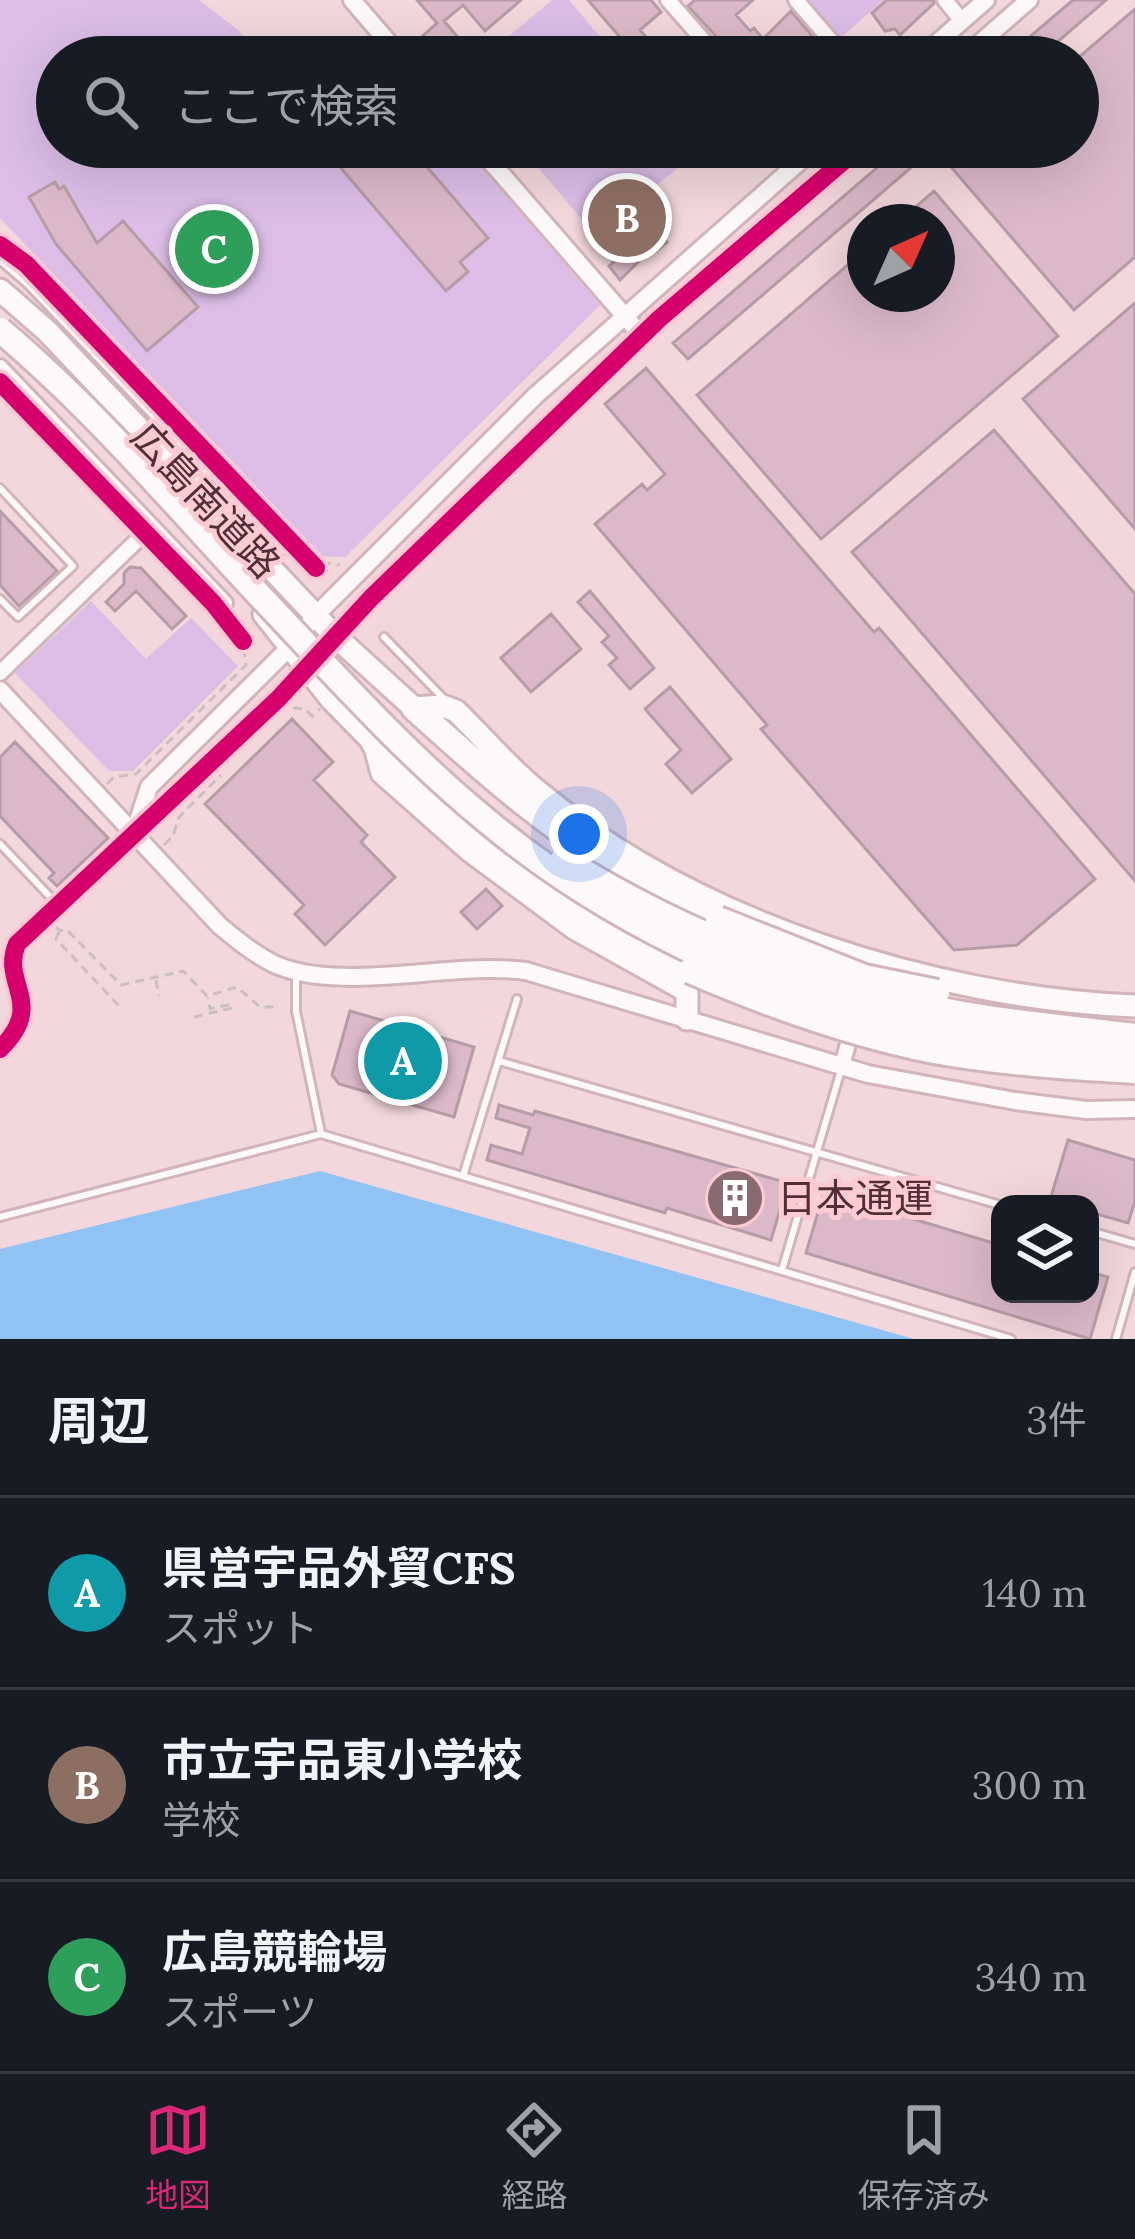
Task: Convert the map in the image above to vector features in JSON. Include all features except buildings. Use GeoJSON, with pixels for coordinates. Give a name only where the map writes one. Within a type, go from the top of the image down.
{"type":"FeatureCollection","features":[{"type":"Feature","properties":{"kind":"highway","name":"広島南道路"},"geometry":{"type":"LineString","coordinates":[[0,290],[47,331],[335,636],[414,708]]}},
{"type":"Feature","properties":{"kind":"highway"},"geometry":{"type":"LineString","coordinates":[[0,330],[92,415],[431,770],[485,820],[554,872],[698,954],[819,999],[955,1036],[1135,1055]]}},
{"type":"Feature","properties":{"kind":"highway","name":"広島南道路"},"geometry":{"type":"LineString","coordinates":[[0,343],[216,563],[331,699],[374,742],[382,773],[469,850],[574,928],[687,991],[687,1018]]}},
{"type":"Feature","properties":{"kind":"highway"},"geometry":{"type":"LineString","coordinates":[[414,708],[443,706],[456,711],[539,794],[597,834],[732,910],[793,936],[1008,993],[1135,1006]]}},
{"type":"Feature","properties":{"kind":"highway"},"geometry":{"type":"LineString","coordinates":[[414,708],[571,838],[619,870],[718,920],[864,977],[1026,1010],[1135,1024]]}},
{"type":"Feature","properties":{"kind":"highway"},"geometry":{"type":"LineString","coordinates":[[374,742],[417,786],[558,901],[690,971],[770,1005],[859,1034],[934,1051],[1018,1064],[1135,1071]]}},
{"type":"Feature","properties":{"kind":"highway"},"geometry":{"type":"LineString","coordinates":[[431,770],[604,884],[747,953],[819,979],[919,1005],[1135,1036]]}},
{"type":"Feature","properties":{"kind":"street"},"geometry":{"type":"LineString","coordinates":[[352,0],[383,36]]}},
{"type":"Feature","properties":{"kind":"street"},"geometry":{"type":"LineString","coordinates":[[796,0],[827,36]]}},
{"type":"Feature","properties":{"kind":"street"},"geometry":{"type":"LineString","coordinates":[[945,0],[962,21]]}},
{"type":"Feature","properties":{"kind":"street"},"geometry":{"type":"LineString","coordinates":[[945,36],[986,0]]}},
{"type":"Feature","properties":{"kind":"street"},"geometry":{"type":"LineString","coordinates":[[988,36],[1029,0]]}},
{"type":"Feature","properties":{"kind":"street"},"geometry":{"type":"LineString","coordinates":[[673,2],[701,36]]}},
{"type":"Feature","properties":{"kind":"street"},"geometry":{"type":"LineString","coordinates":[[496,168],[642,336]]}},
{"type":"Feature","properties":{"kind":"street"},"geometry":{"type":"LineString","coordinates":[[134,834],[149,787],[290,647],[316,615],[536,396],[786,168]]}},
{"type":"Feature","properties":{"kind":"street"},"geometry":{"type":"LineString","coordinates":[[0,1049],[20,1023],[9,956],[309,668],[492,478],[733,253],[835,168]]}},
{"type":"Feature","properties":{"kind":"street"},"geometry":{"type":"LineString","coordinates":[[0,255],[291,548]]}},
{"type":"Feature","properties":{"kind":"street"},"geometry":{"type":"LineString","coordinates":[[4,378],[60,429],[189,565],[226,612]]}},
{"type":"Feature","properties":{"kind":"street"},"geometry":{"type":"LineString","coordinates":[[60,429],[90,430]]}},
{"type":"Feature","properties":{"kind":"street"},"geometry":{"type":"LineString","coordinates":[[238,535],[241,502]]}},
{"type":"Feature","properties":{"kind":"street"},"geometry":{"type":"LineString","coordinates":[[0,673],[152,526]]}},
{"type":"Feature","properties":{"kind":"street"},"geometry":{"type":"LineString","coordinates":[[189,565],[216,563]]}},
{"type":"Feature","properties":{"kind":"street"},"geometry":{"type":"LineString","coordinates":[[0,690],[220,926],[252,952],[296,971],[344,976],[492,966],[572,982],[842,1066],[1015,1101],[1086,1110],[1135,1109]]}},
{"type":"Feature","properties":{"kind":"street"},"geometry":{"type":"LineString","coordinates":[[842,1066],[872,960]]}},
{"type":"Feature","properties":{"kind":"lane"},"geometry":{"type":"LineString","coordinates":[[0,488],[73,566],[18,617],[0,598]]}},
{"type":"Feature","properties":{"kind":"lane"},"geometry":{"type":"LineString","coordinates":[[384,638],[456,711]]}},
{"type":"Feature","properties":{"kind":"lane"},"geometry":{"type":"LineString","coordinates":[[0,844],[58,905]]}},
{"type":"Feature","properties":{"kind":"lane"},"geometry":{"type":"LineString","coordinates":[[296,971],[296,1011],[321,1134]]}},
{"type":"Feature","properties":{"kind":"lane"},"geometry":{"type":"LineString","coordinates":[[463,1176],[517,999]]}},
{"type":"Feature","properties":{"kind":"lane"},"geometry":{"type":"LineString","coordinates":[[499,1061],[991,1202]]}},
{"type":"Feature","properties":{"kind":"lane"},"geometry":{"type":"LineString","coordinates":[[782,1271],[842,1066]]}},
{"type":"Feature","properties":{"kind":"lane"},"geometry":{"type":"LineString","coordinates":[[0,1217],[321,1134],[1011,1339]]}},
{"type":"Feature","properties":{"kind":"lane"},"geometry":{"type":"LineString","coordinates":[[1099,1234],[1135,1244]]}},
{"type":"Feature","properties":{"kind":"lane"},"geometry":{"type":"LineString","coordinates":[[1116,1339],[1135,1272]]}},
{"type":"Feature","properties":{"kind":"path"},"geometry":{"type":"LineString","coordinates":[[291,548],[319,565],[340,565]]}},
{"type":"Feature","properties":{"kind":"path"},"geometry":{"type":"LineString","coordinates":[[114,777],[136,774],[246,665],[243,640],[226,612]]}},
{"type":"Feature","properties":{"kind":"path"},"geometry":{"type":"LineString","coordinates":[[288,708],[299,707],[312,716],[326,704]]}},
{"type":"Feature","properties":{"kind":"path"},"geometry":{"type":"LineString","coordinates":[[173,836],[179,817],[226,770]]}},
{"type":"Feature","properties":{"kind":"path"},"geometry":{"type":"LineString","coordinates":[[55,926],[60,931]]}},
{"type":"Feature","properties":{"kind":"path"},"geometry":{"type":"LineString","coordinates":[[120,1007],[56,939],[60,931],[66,929],[121,985],[182,971],[207,996],[210,1009],[231,1004],[232,1008],[194,1017]]}},
{"type":"Feature","properties":{"kind":"path"},"geometry":{"type":"LineString","coordinates":[[155,977],[159,996]]}},
{"type":"Feature","properties":{"kind":"path"},"geometry":{"type":"LineString","coordinates":[[207,996],[237,987],[260,1007],[274,1007]]}},
{"type":"Feature","properties":{"kind":"shaded area"},"geometry":{"type":"Polygon","coordinates":[[[0,0],[199,0],[243,36],[36,36],[36,168],[482,168],[600,305],[345,557],[321,556],[0,218],[0,0]]]}},
{"type":"Feature","properties":{"kind":"shaded area"},"geometry":{"type":"Polygon","coordinates":[[[552,0],[569,0],[599,36],[509,36],[552,0]]]}},
{"type":"Feature","properties":{"kind":"shaded area"},"geometry":{"type":"Polygon","coordinates":[[[804,0],[884,0],[843,36],[835,36],[804,0]]]}},
{"type":"Feature","properties":{"kind":"shaded area"},"geometry":{"type":"Polygon","coordinates":[[[539,168],[678,168],[622,214],[614,205],[588,227],[539,168]]]}},
{"type":"Feature","properties":{"kind":"shaded area"},"geometry":{"type":"Polygon","coordinates":[[[91,601],[146,659],[191,618],[238,666],[133,771],[109,771],[15,673],[91,601]]]}},
{"type":"Feature","properties":{"kind":"water"},"geometry":{"type":"Polygon","coordinates":[[[320,1171],[914,1339],[0,1339],[0,1249],[320,1171]]]}},
{"type":"Feature","properties":{"kind":"cycle path"},"geometry":{"type":"LineString","coordinates":[[0,1049],[20,1019],[13,958],[17,944],[278,699],[371,598],[659,319],[835,168]]}},
{"type":"Feature","properties":{"kind":"cycle path"},"geometry":{"type":"LineString","coordinates":[[0,245],[26,264],[316,568]]}},
{"type":"Feature","properties":{"kind":"cycle path"},"geometry":{"type":"LineString","coordinates":[[0,382],[213,603],[243,641]]}},
{"type":"Feature","properties":{"kind":"place","name":"市立宇品東小学校"},"geometry":{"type":"Point","coordinates":[627,218]}},
{"type":"Feature","properties":{"kind":"place","name":"広島競輪場"},"geometry":{"type":"Point","coordinates":[214,249]}},
{"type":"Feature","properties":{"kind":"place","name":"県営宇品外貿CFS"},"geometry":{"type":"Point","coordinates":[403,1061]}},
{"type":"Feature","properties":{"kind":"place","name":"日本通運"},"geometry":{"type":"Point","coordinates":[735,1198]}}]}
